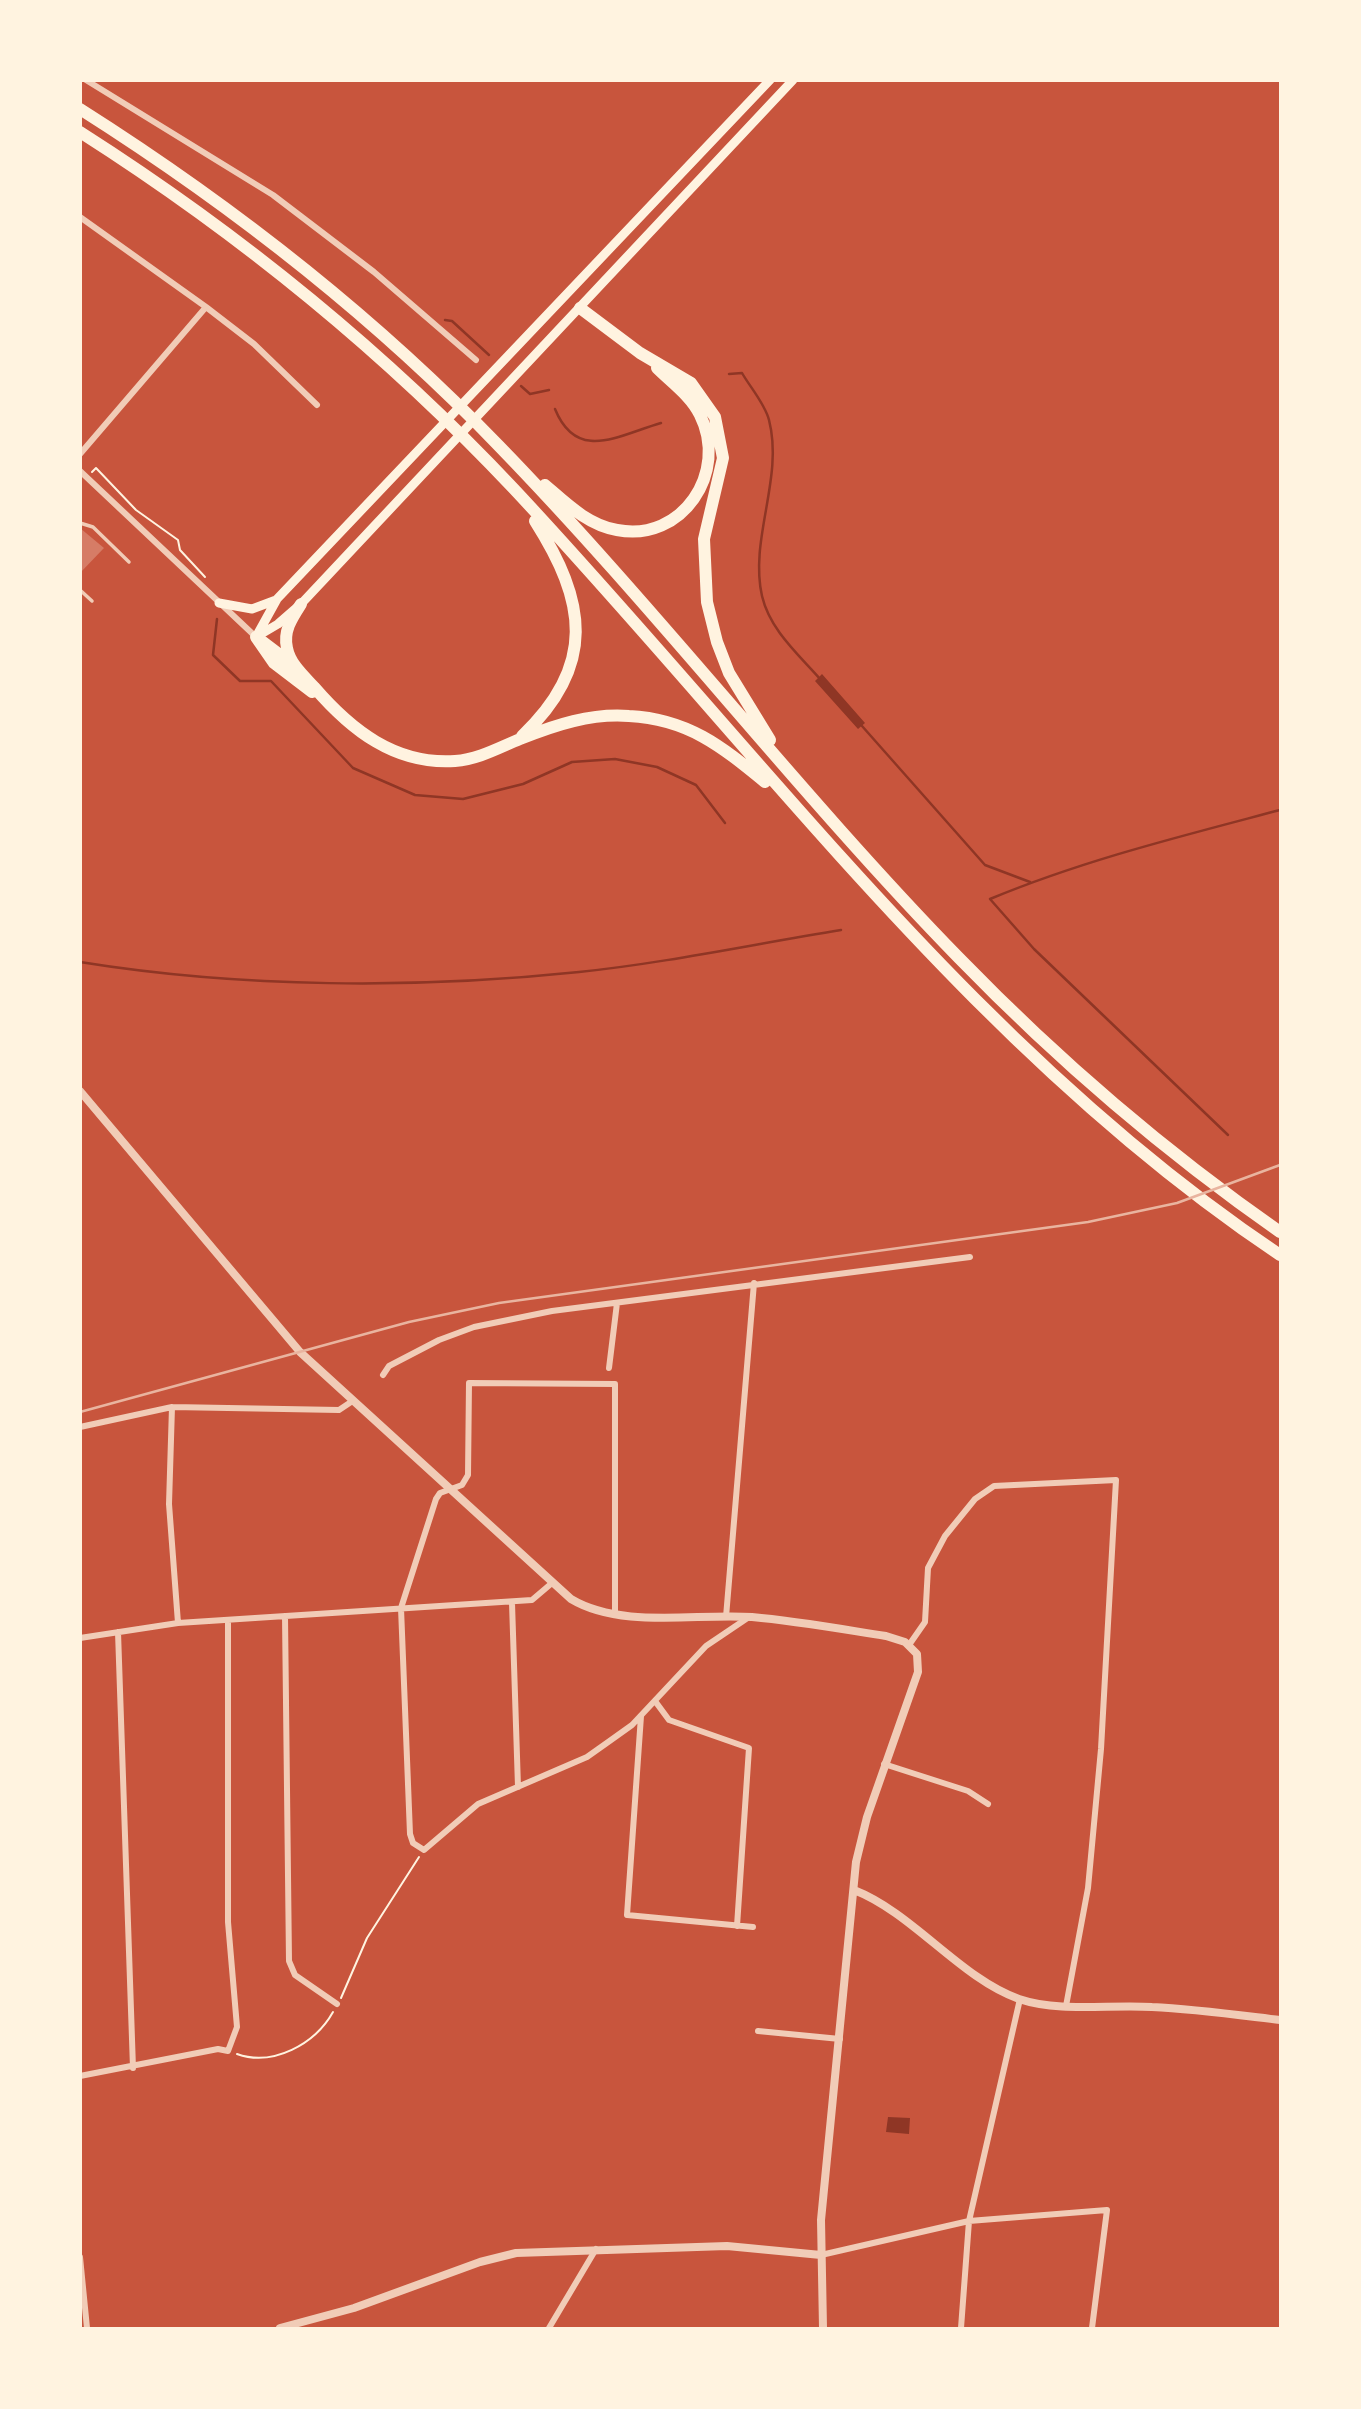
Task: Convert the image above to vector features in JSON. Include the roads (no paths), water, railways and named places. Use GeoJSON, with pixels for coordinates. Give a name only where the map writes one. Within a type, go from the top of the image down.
{"type":"FeatureCollection","features":[{"type":"Feature","properties":{"kind":"highway"},"geometry":{"type":"LineString","coordinates":[[80,109],[263,234],[345,301],[500,446],[572,509],[599,525],[619,531],[663,526],[676,518],[693,502],[704,482],[710,455],[708,439],[693,403],[644,356]]}},
{"type":"Feature","properties":{"kind":"highway"},"geometry":{"type":"LineString","coordinates":[[80,132],[181,198],[263,258],[346,326],[421,395],[514,489],[792,805],[893,916],[998,1024],[1077,1097],[1171,1176],[1280,1255]]}},
{"type":"Feature","properties":{"kind":"highway"},"geometry":{"type":"LineString","coordinates":[[580,308],[644,356],[697,389],[718,424],[723,458],[704,540],[707,602],[716,642],[729,673],[793,776]]}},
{"type":"Feature","properties":{"kind":"highway"},"geometry":{"type":"LineString","coordinates":[[500,446],[919,916],[1015,1014],[1106,1097],[1192,1168],[1280,1232]]}},
{"type":"Feature","properties":{"kind":"highway"},"geometry":{"type":"LineString","coordinates":[[514,489],[564,569],[572,594],[576,626],[574,648],[564,682],[541,716],[516,740]]}},
{"type":"Feature","properties":{"kind":"highway"},"geometry":{"type":"LineString","coordinates":[[301,604],[289,623],[286,640],[290,657],[301,673]]}},
{"type":"Feature","properties":{"kind":"highway"},"geometry":{"type":"LineString","coordinates":[[256,637],[284,672],[324,699],[376,743],[423,760],[471,758],[516,740],[591,717],[628,716],[670,722],[718,744],[792,805]]}},
{"type":"Feature","properties":{"kind":"highway"},"geometry":{"type":"LineString","coordinates":[[256,637],[273,647],[324,699]]}},
{"type":"Feature","properties":{"kind":"main road"},"geometry":{"type":"LineString","coordinates":[[256,637],[277,599],[770,80]]}},
{"type":"Feature","properties":{"kind":"main road"},"geometry":{"type":"LineString","coordinates":[[256,637],[278,624],[301,604],[793,80]]}},
{"type":"Feature","properties":{"kind":"main road"},"geometry":{"type":"LineString","coordinates":[[750,102],[762,113]]}},
{"type":"Feature","properties":{"kind":"main road"},"geometry":{"type":"LineString","coordinates":[[565,296],[580,308]]}},
{"type":"Feature","properties":{"kind":"main road"},"geometry":{"type":"LineString","coordinates":[[219,603],[252,608],[277,599]]}},
{"type":"Feature","properties":{"kind":"street"},"geometry":{"type":"LineString","coordinates":[[86,80],[273,195],[374,272],[476,360]]}},
{"type":"Feature","properties":{"kind":"street"},"geometry":{"type":"LineString","coordinates":[[80,217],[254,344],[317,405]]}},
{"type":"Feature","properties":{"kind":"street"},"geometry":{"type":"LineString","coordinates":[[80,454],[206,307]]}},
{"type":"Feature","properties":{"kind":"street"},"geometry":{"type":"LineString","coordinates":[[80,471],[256,637]]}},
{"type":"Feature","properties":{"kind":"street"},"geometry":{"type":"LineString","coordinates":[[80,1091],[279,1328],[351,1402],[552,1583],[580,1605],[615,1614],[749,1617],[886,1636],[909,1645],[919,1659],[918,1672],[884,1764],[861,1839],[823,2196],[822,2329]]}},
{"type":"Feature","properties":{"kind":"street"},"geometry":{"type":"LineString","coordinates":[[383,1376],[389,1366],[439,1340],[474,1327],[552,1311],[971,1257]]}},
{"type":"Feature","properties":{"kind":"street"},"geometry":{"type":"LineString","coordinates":[[726,1617],[754,1283]]}},
{"type":"Feature","properties":{"kind":"street"},"geometry":{"type":"LineString","coordinates":[[609,1368],[617,1303]]}},
{"type":"Feature","properties":{"kind":"street"},"geometry":{"type":"LineString","coordinates":[[615,1614],[615,1384],[469,1383],[468,1475],[462,1485],[440,1493],[436,1499],[401,1608],[410,1834],[414,1843],[424,1850],[478,1804],[587,1757],[632,1725],[706,1646],[749,1617]]}},
{"type":"Feature","properties":{"kind":"street"},"geometry":{"type":"LineString","coordinates":[[80,1427],[172,1407],[339,1410],[351,1402]]}},
{"type":"Feature","properties":{"kind":"street"},"geometry":{"type":"LineString","coordinates":[[172,1407],[169,1504],[178,1623]]}},
{"type":"Feature","properties":{"kind":"street"},"geometry":{"type":"LineString","coordinates":[[909,1645],[925,1622],[928,1568],[946,1535],[975,1499],[994,1486],[1116,1480],[1101,1749],[1088,1888],[1066,2006]]}},
{"type":"Feature","properties":{"kind":"street"},"geometry":{"type":"LineString","coordinates":[[80,1638],[178,1623],[512,1603],[532,1600],[552,1583]]}},
{"type":"Feature","properties":{"kind":"street"},"geometry":{"type":"LineString","coordinates":[[512,1603],[518,1787]]}},
{"type":"Feature","properties":{"kind":"street"},"geometry":{"type":"LineString","coordinates":[[285,1616],[289,1961],[295,1975],[337,2004]]}},
{"type":"Feature","properties":{"kind":"street"},"geometry":{"type":"LineString","coordinates":[[80,2077],[218,2049],[228,2051],[237,2027],[228,1922],[228,1621]]}},
{"type":"Feature","properties":{"kind":"street"},"geometry":{"type":"LineString","coordinates":[[118,1632],[133,2068]]}},
{"type":"Feature","properties":{"kind":"street"},"geometry":{"type":"LineString","coordinates":[[655,1701],[669,1720],[749,1748],[737,1926]]}},
{"type":"Feature","properties":{"kind":"street"},"geometry":{"type":"LineString","coordinates":[[641,1714],[627,1915],[754,1927]]}},
{"type":"Feature","properties":{"kind":"street"},"geometry":{"type":"LineString","coordinates":[[884,1764],[968,1791],[988,1804]]}},
{"type":"Feature","properties":{"kind":"street"},"geometry":{"type":"LineString","coordinates":[[854,1890],[878,1901],[987,1981],[1020,1999],[1066,2006],[1132,2007],[1280,2020]]}},
{"type":"Feature","properties":{"kind":"street"},"geometry":{"type":"LineString","coordinates":[[961,2329],[969,2221],[1020,1999]]}},
{"type":"Feature","properties":{"kind":"street"},"geometry":{"type":"LineString","coordinates":[[758,2031],[840,2039]]}},
{"type":"Feature","properties":{"kind":"street"},"geometry":{"type":"LineString","coordinates":[[280,2329],[354,2308],[480,2262],[516,2253],[741,2246],[821,2255],[969,2221],[1107,2210],[1092,2329]]}},
{"type":"Feature","properties":{"kind":"street"},"geometry":{"type":"LineString","coordinates":[[549,2329],[596,2249]]}},
{"type":"Feature","properties":{"kind":"street"},"geometry":{"type":"LineString","coordinates":[[80,2257],[87,2329]]}},
{"type":"Feature","properties":{"kind":"lane"},"geometry":{"type":"LineString","coordinates":[[80,523],[93,527],[129,562]]}},
{"type":"Feature","properties":{"kind":"lane"},"geometry":{"type":"LineString","coordinates":[[80,590],[92,601]]}},
{"type":"Feature","properties":{"kind":"waterway"},"geometry":{"type":"LineString","coordinates":[[445,320],[452,321],[489,355]]}},
{"type":"Feature","properties":{"kind":"waterway"},"geometry":{"type":"LineString","coordinates":[[729,374],[742,373],[769,420],[772,464],[760,553],[762,596],[778,631],[820,679]]}},
{"type":"Feature","properties":{"kind":"waterway"},"geometry":{"type":"LineString","coordinates":[[521,386],[530,394],[549,390]]}},
{"type":"Feature","properties":{"kind":"waterway"},"geometry":{"type":"LineString","coordinates":[[555,409],[564,426],[575,436],[587,440],[615,438],[661,423]]}},
{"type":"Feature","properties":{"kind":"waterway"},"geometry":{"type":"LineString","coordinates":[[217,619],[213,655],[240,681],[271,681],[353,768],[415,795],[463,799],[523,784],[572,762],[615,759],[657,767],[696,785],[725,823]]}},
{"type":"Feature","properties":{"kind":"waterway"},"geometry":{"type":"LineString","coordinates":[[862,726],[985,865],[1030,882]]}},
{"type":"Feature","properties":{"kind":"waterway"},"geometry":{"type":"LineString","coordinates":[[1228,1135],[1034,949],[990,899],[1097,861],[1280,810]]}},
{"type":"Feature","properties":{"kind":"waterway"},"geometry":{"type":"LineString","coordinates":[[80,962],[141,971],[266,981],[455,981],[518,978],[612,968],[841,930]]}},
{"type":"Feature","properties":{"kind":"railway"},"geometry":{"type":"LineString","coordinates":[[80,1412],[409,1322],[499,1303],[1088,1222],[1177,1203],[1280,1165]]}}]}
